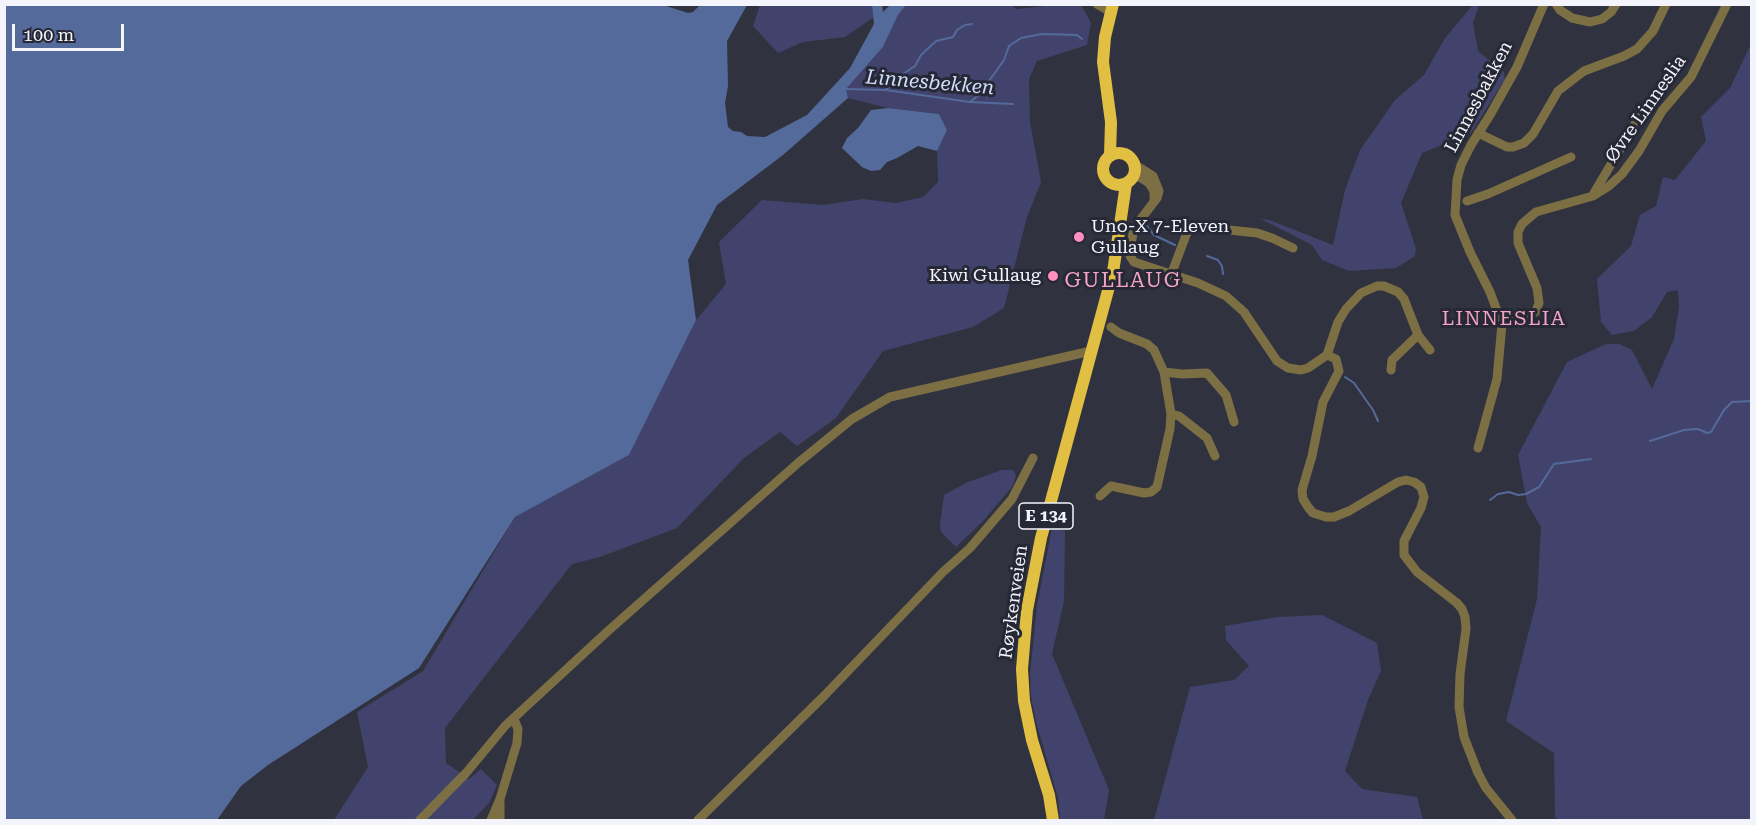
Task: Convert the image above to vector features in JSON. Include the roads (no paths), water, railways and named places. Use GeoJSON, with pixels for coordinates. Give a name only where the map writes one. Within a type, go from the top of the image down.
{"type":"FeatureCollection","features":[{"type":"Feature","properties":{"kind":"highway","name":"E 134"},"geometry":{"type":"LineString","coordinates":[[1112,8],[1105,37],[1103,62],[1111,122],[1110,155],[1104,162],[1102,171],[1106,180],[1113,184]]}},
{"type":"Feature","properties":{"kind":"highway","name":"E 134"},"geometry":{"type":"LineString","coordinates":[[1111,122],[1124,153],[1130,158],[1131,175]]}},
{"type":"Feature","properties":{"kind":"highway"},"geometry":{"type":"LineString","coordinates":[[1110,155],[1124,153]]}},
{"type":"Feature","properties":{"kind":"highway"},"geometry":{"type":"LineString","coordinates":[[1113,184],[1120,186],[1131,175]]}},
{"type":"Feature","properties":{"kind":"highway","name":"Røykenveien"},"geometry":{"type":"LineString","coordinates":[[1053,820],[1049,795],[1030,731],[1024,701],[1023,655],[1027,610],[1034,566],[1113,272],[1121,216],[1131,175]]}},
{"type":"Feature","properties":{"kind":"highway","name":"Røykenveien"},"geometry":{"type":"LineString","coordinates":[[1113,184],[1121,216]]}},
{"type":"Feature","properties":{"kind":"street"},"geometry":{"type":"LineString","coordinates":[[1097,4],[1112,8]]}},
{"type":"Feature","properties":{"kind":"street","name":"Linnesbakken"},"geometry":{"type":"LineString","coordinates":[[1478,448],[1497,379],[1502,340],[1501,320],[1455,215],[1459,172],[1471,145],[1510,82],[1544,4]]}},
{"type":"Feature","properties":{"kind":"street"},"geometry":{"type":"LineString","coordinates":[[1537,22],[1558,7],[1580,21],[1598,21],[1608,15],[1616,4]]}},
{"type":"Feature","properties":{"kind":"street"},"geometry":{"type":"LineString","coordinates":[[1479,134],[1501,146],[1513,147],[1524,142],[1533,134],[1558,91],[1584,71],[1637,49],[1653,31],[1666,4]]}},
{"type":"Feature","properties":{"kind":"street","name":"Øvre Linneslia"},"geometry":{"type":"LineString","coordinates":[[1501,320],[1526,320],[1536,311],[1539,303],[1537,288],[1518,243],[1518,232],[1522,224],[1536,212],[1593,196],[1609,186],[1628,167],[1662,111],[1686,85],[1726,4]]}},
{"type":"Feature","properties":{"kind":"street"},"geometry":{"type":"LineString","coordinates":[[1593,196],[1636,122],[1647,109]]}},
{"type":"Feature","properties":{"kind":"street"},"geometry":{"type":"LineString","coordinates":[[1467,201],[1571,157]]}},
{"type":"Feature","properties":{"kind":"street"},"geometry":{"type":"LineString","coordinates":[[1131,175],[1146,181],[1152,187],[1154,202],[1134,228],[1130,256],[1137,264],[1212,288],[1232,300],[1244,312],[1279,363],[1288,368],[1301,370],[1328,355],[1338,322],[1346,309],[1361,293],[1377,286],[1384,286],[1398,292],[1404,299],[1418,335],[1430,350]]}},
{"type":"Feature","properties":{"kind":"street"},"geometry":{"type":"LineString","coordinates":[[1171,275],[1188,230],[1193,226],[1257,233],[1293,248]]}},
{"type":"Feature","properties":{"kind":"street"},"geometry":{"type":"LineString","coordinates":[[1100,496],[1111,486],[1144,493],[1151,492],[1157,487],[1170,429],[1171,414],[1164,372],[1158,357],[1147,345],[1111,327]]}},
{"type":"Feature","properties":{"kind":"street"},"geometry":{"type":"LineString","coordinates":[[1391,370],[1392,360],[1418,335]]}},
{"type":"Feature","properties":{"kind":"street"},"geometry":{"type":"LineString","coordinates":[[420,820],[466,773],[505,726],[769,488],[862,412],[890,397],[1091,351]]}},
{"type":"Feature","properties":{"kind":"street"},"geometry":{"type":"LineString","coordinates":[[1328,355],[1336,358],[1340,371],[1323,402],[1312,456],[1302,490],[1303,499],[1313,513],[1334,517],[1398,482],[1406,480],[1421,487],[1424,497],[1421,508],[1404,541],[1404,555],[1417,572],[1462,609],[1466,629],[1461,656],[1459,698],[1464,737],[1474,765],[1486,788],[1512,820]]}},
{"type":"Feature","properties":{"kind":"street"},"geometry":{"type":"LineString","coordinates":[[1164,372],[1207,373],[1226,395],[1234,423]]}},
{"type":"Feature","properties":{"kind":"street"},"geometry":{"type":"LineString","coordinates":[[1171,414],[1179,416],[1207,438],[1215,456]]}},
{"type":"Feature","properties":{"kind":"street"},"geometry":{"type":"LineString","coordinates":[[698,820],[824,696],[943,572],[970,548],[1012,499],[1033,458]]}},
{"type":"Feature","properties":{"kind":"street"},"geometry":{"type":"LineString","coordinates":[[491,820],[500,799],[517,743],[518,729],[514,719]]}},
{"type":"Feature","properties":{"kind":"street"},"geometry":{"type":"LineString","coordinates":[[500,799],[500,820]]}},
{"type":"Feature","properties":{"kind":"waterway"},"geometry":{"type":"LineString","coordinates":[[886,90],[897,78],[915,66],[921,55],[936,41],[953,37],[957,30],[972,24]]}},
{"type":"Feature","properties":{"kind":"waterway"},"geometry":{"type":"LineString","coordinates":[[970,102],[979,95],[1004,60],[1009,46],[1021,38],[1042,34],[1077,35],[1082,39]]}},
{"type":"Feature","properties":{"kind":"waterway","name":"Linnesbekken"},"geometry":{"type":"LineString","coordinates":[[846,89],[886,90],[970,102],[1013,104]]}},
{"type":"Feature","properties":{"kind":"waterway","name":"Linnesbekken"},"geometry":{"type":"LineString","coordinates":[[1145,224],[1154,235],[1175,245]]}},
{"type":"Feature","properties":{"kind":"waterway","name":"Linnesbekken"},"geometry":{"type":"LineString","coordinates":[[1207,256],[1218,260],[1223,274]]}},
{"type":"Feature","properties":{"kind":"waterway","name":"Linnesbekken"},"geometry":{"type":"LineString","coordinates":[[1345,377],[1354,383],[1378,421]]}},
{"type":"Feature","properties":{"kind":"waterway","name":"Linnesbekken"},"geometry":{"type":"LineString","coordinates":[[1650,441],[1684,430],[1698,429],[1707,433],[1711,432],[1724,410],[1732,402],[1752,401]]}},
{"type":"Feature","properties":{"kind":"waterway","name":"Linnesbekken"},"geometry":{"type":"LineString","coordinates":[[1490,500],[1498,494],[1509,492],[1518,495],[1526,494],[1539,487],[1554,464],[1591,459]]}},
{"type":"Feature","properties":{"kind":"place","name":"Uno-X 7-Eleven Gullaug"},"geometry":{"type":"Point","coordinates":[1079,237]}},
{"type":"Feature","properties":{"kind":"place","name":"Kiwi Gullaug"},"geometry":{"type":"Point","coordinates":[1053,276]}},
{"type":"Feature","properties":{"kind":"district","name":"GULLAUG"},"geometry":{"type":"Point","coordinates":[1123,281]}},
{"type":"Feature","properties":{"kind":"district","name":"LINNESLIA"},"geometry":{"type":"Point","coordinates":[1504,319]}}]}
